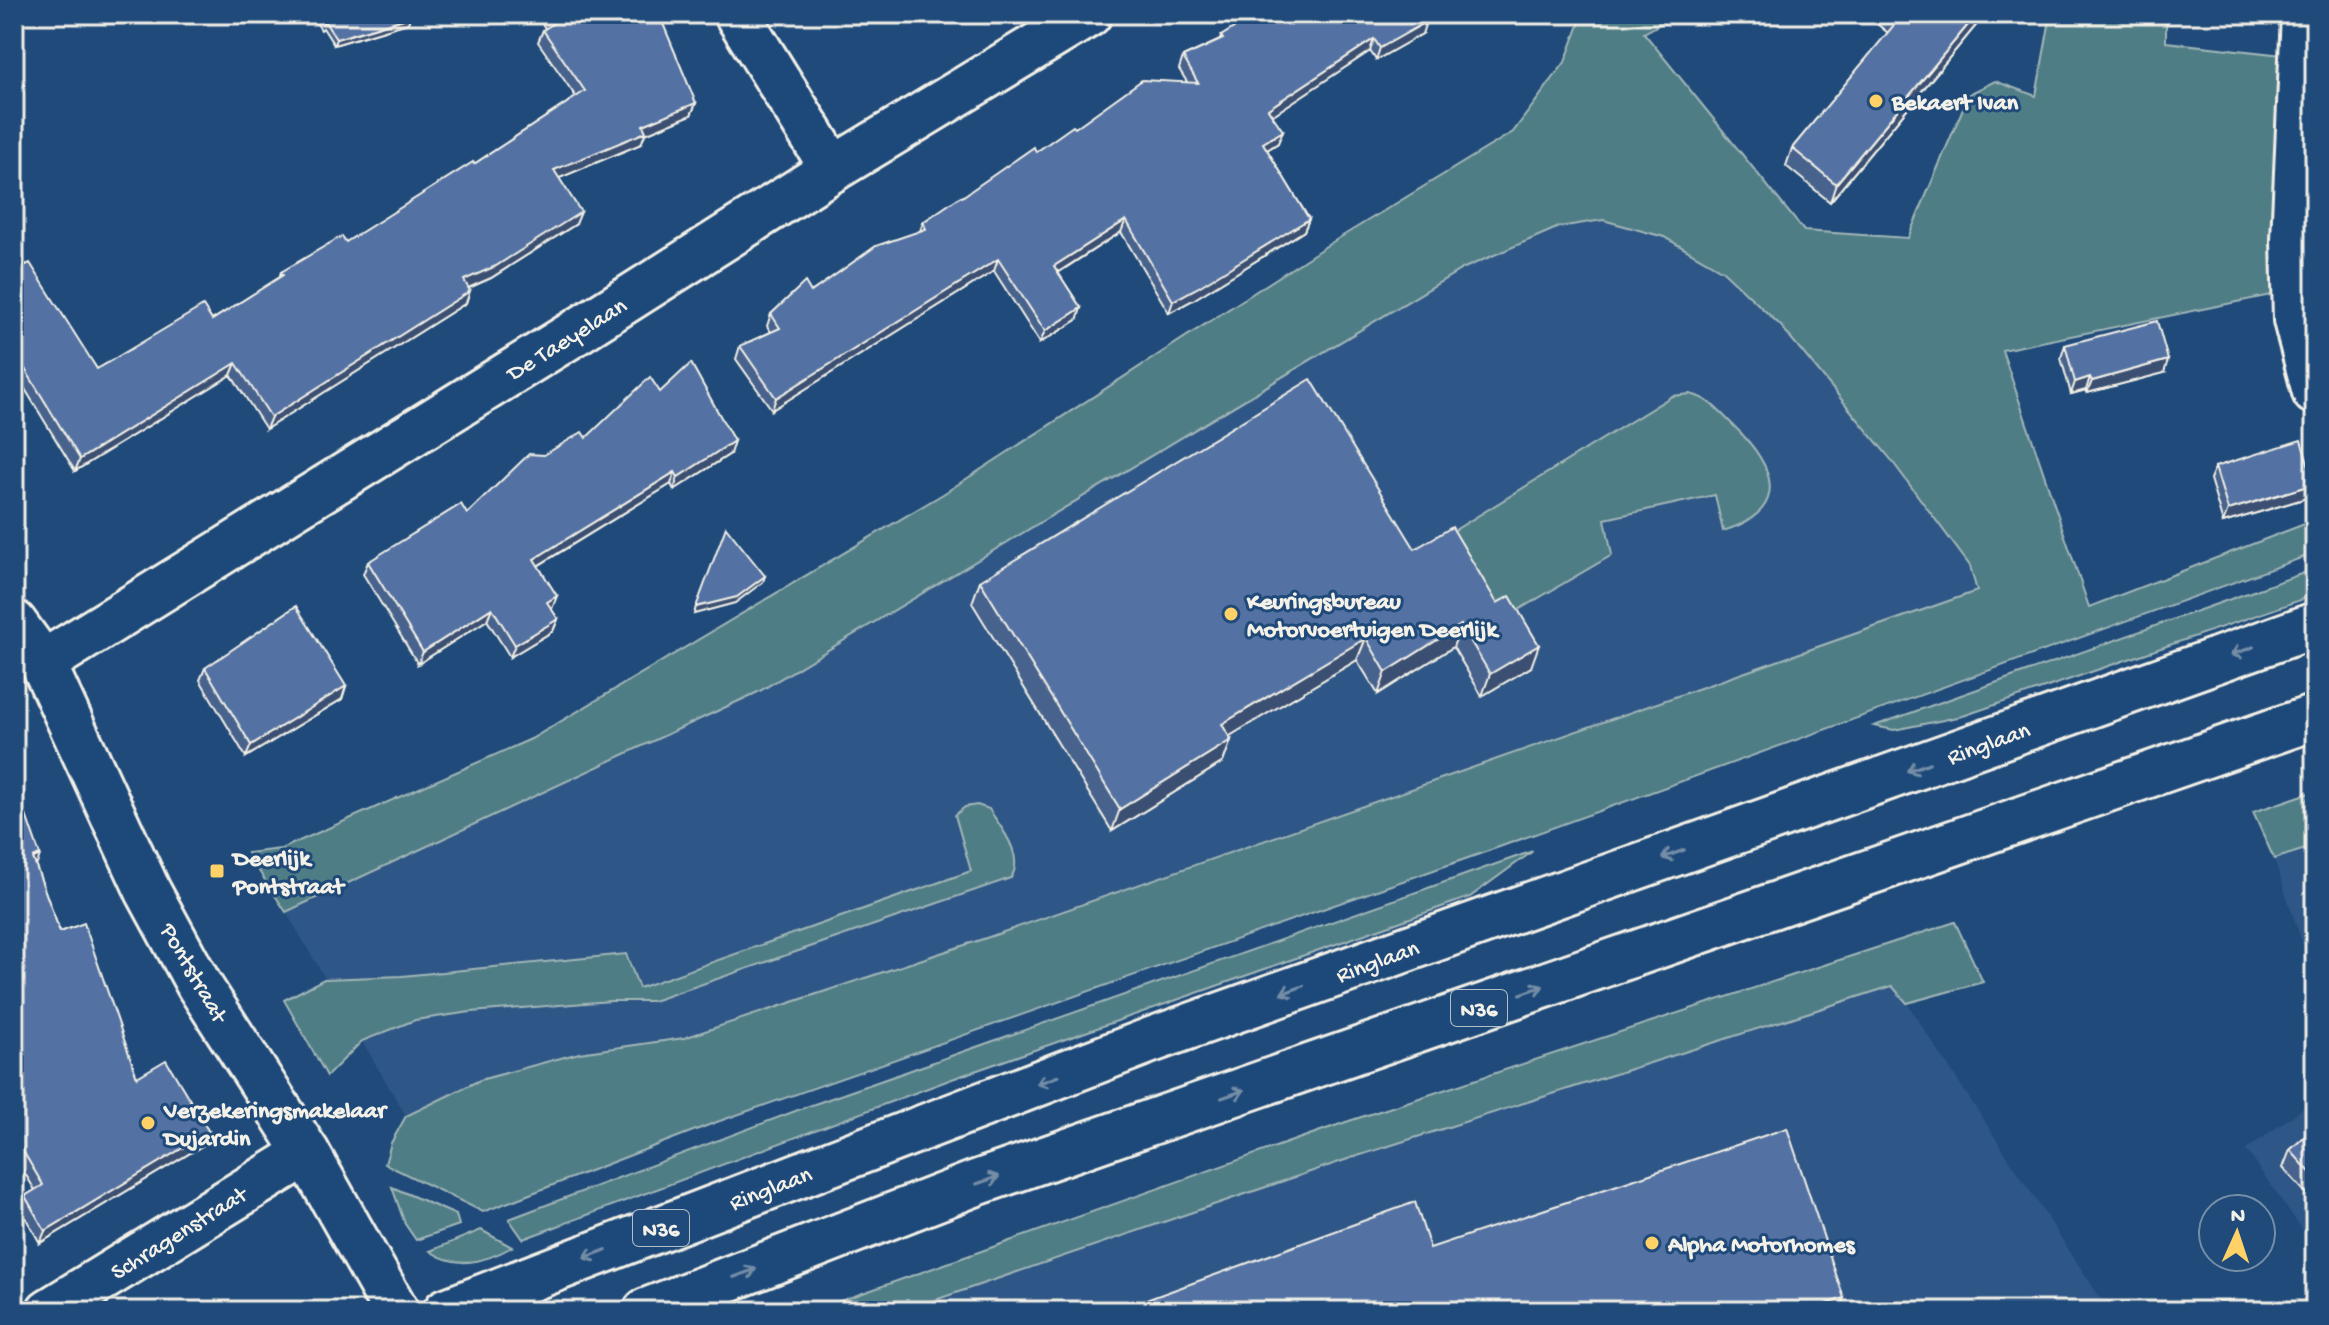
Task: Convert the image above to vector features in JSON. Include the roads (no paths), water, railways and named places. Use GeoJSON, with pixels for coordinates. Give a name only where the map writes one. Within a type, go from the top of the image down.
{"type":"FeatureCollection","features":[{"type":"Feature","properties":{"kind":"main road"},"geometry":{"type":"LineString","coordinates":[[737,14],[833,169]]}},
{"type":"Feature","properties":{"kind":"main road","name":"De Taeyelaan"},"geometry":{"type":"LineString","coordinates":[[43,663],[833,169],[1089,14]]}},
{"type":"Feature","properties":{"kind":"main road"},"geometry":{"type":"LineString","coordinates":[[2304,14],[2294,240],[2296,320],[2315,392]]}},
{"type":"Feature","properties":{"kind":"main road","name":"Pontstraat"},"geometry":{"type":"LineString","coordinates":[[14,623],[43,663],[156,904],[199,985],[307,1153],[396,1311]]}},
{"type":"Feature","properties":{"kind":"main road","name":"Ringlaan"},"geometry":{"type":"LineString","coordinates":[[446,1311],[1151,1040],[2315,625]]}},
{"type":"Feature","properties":{"kind":"main road","name":"N36"},"geometry":{"type":"LineString","coordinates":[[646,1311],[976,1183],[2315,717]]}},
{"type":"Feature","properties":{"kind":"main road","name":"Schragenstraat"},"geometry":{"type":"LineString","coordinates":[[49,1311],[307,1153]]}},
{"type":"Feature","properties":{"kind":"place","name":"Bekaert Ivan"},"geometry":{"type":"Point","coordinates":[1876,101]}},
{"type":"Feature","properties":{"kind":"place","name":"Keuringsbureau Motorvoertuigen Deerlijk"},"geometry":{"type":"Point","coordinates":[1231,614]}},
{"type":"Feature","properties":{"kind":"place","name":"Deerlijk Pontstraat"},"geometry":{"type":"Point","coordinates":[217,871]}},
{"type":"Feature","properties":{"kind":"place","name":"Verzekeringsmakelaar Dujardin"},"geometry":{"type":"Point","coordinates":[148,1123]}},
{"type":"Feature","properties":{"kind":"place","name":"Alpha Motorhomes"},"geometry":{"type":"Point","coordinates":[1652,1243]}}]}
